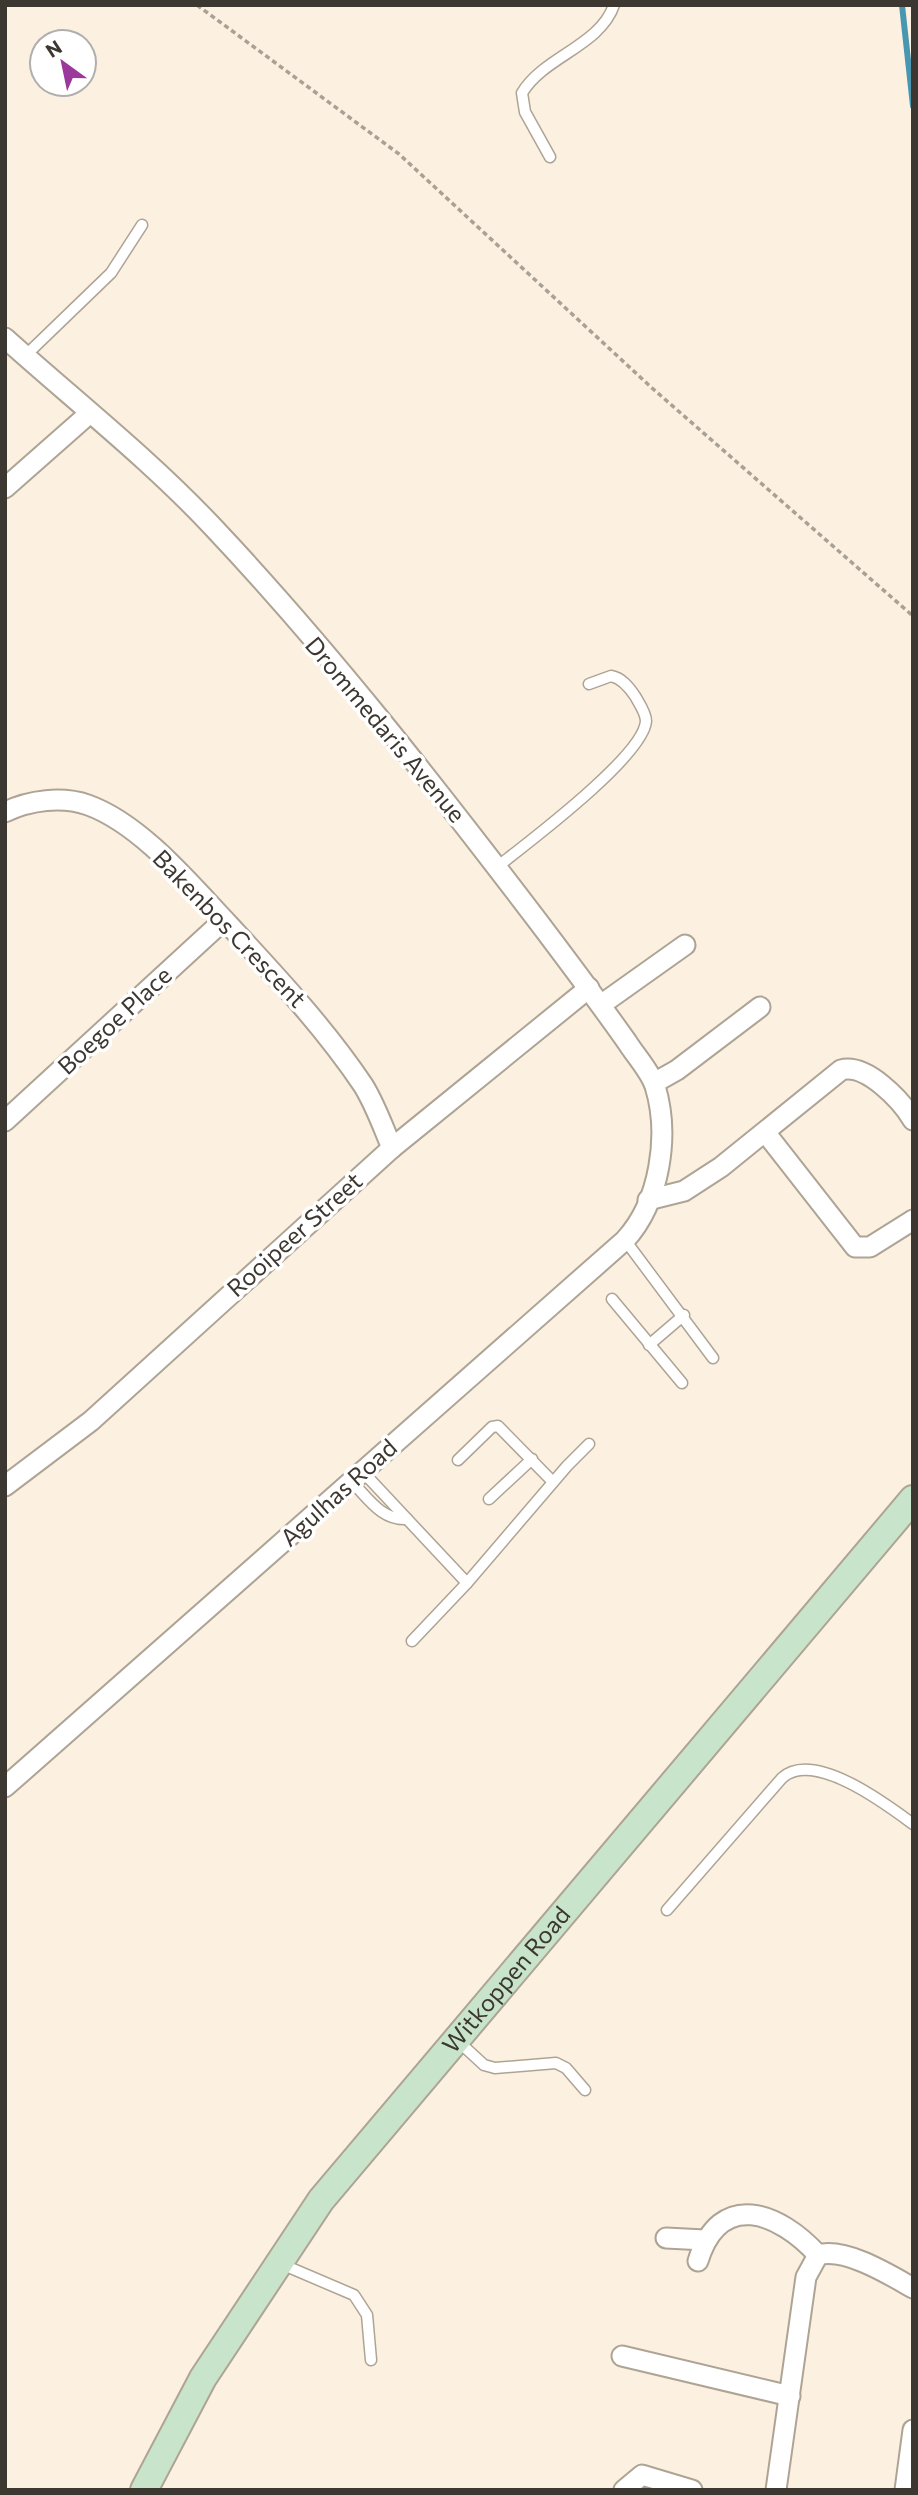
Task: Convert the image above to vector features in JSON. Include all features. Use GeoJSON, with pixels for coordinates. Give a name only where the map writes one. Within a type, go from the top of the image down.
{"type":"FeatureCollection","features":[{"type":"Feature","properties":{"kind":"main road","name":"Witkoppen Road"},"geometry":{"type":"LineString","coordinates":[[144,2490],[202,2378],[328,2192],[913,1499]]}},
{"type":"Feature","properties":{"kind":"street","name":"Drommedaris Avenue"},"geometry":{"type":"LineString","coordinates":[[5,338],[90,414],[117,434],[211,525],[376,716],[602,1004],[654,1083],[661,1135],[660,1163],[651,1193]]}},
{"type":"Feature","properties":{"kind":"street"},"geometry":{"type":"LineString","coordinates":[[5,488],[90,414]]}},
{"type":"Feature","properties":{"kind":"street","name":"Bakenbos Crescent"},"geometry":{"type":"LineString","coordinates":[[5,813],[48,800],[69,799],[111,816],[171,865],[303,1005],[364,1087],[392,1148]]}},
{"type":"Feature","properties":{"kind":"street","name":"Boegoe Place"},"geometry":{"type":"LineString","coordinates":[[5,1121],[224,920]]}},
{"type":"Feature","properties":{"kind":"street"},"geometry":{"type":"LineString","coordinates":[[602,1004],[685,945]]}},
{"type":"Feature","properties":{"kind":"street","name":"Rooipeer Street"},"geometry":{"type":"LineString","coordinates":[[5,1486],[91,1422],[392,1148],[589,988]]}},
{"type":"Feature","properties":{"kind":"street"},"geometry":{"type":"LineString","coordinates":[[654,1083],[677,1070],[760,1007]]}},
{"type":"Feature","properties":{"kind":"street"},"geometry":{"type":"LineString","coordinates":[[651,1193],[684,1191],[721,1167],[834,1073],[848,1068],[856,1069],[897,1097],[913,1120]]}},
{"type":"Feature","properties":{"kind":"street"},"geometry":{"type":"LineString","coordinates":[[765,1132],[855,1247],[870,1247],[913,1220]]}},
{"type":"Feature","properties":{"kind":"street","name":"Agulhas Road"},"geometry":{"type":"LineString","coordinates":[[5,1787],[625,1240],[651,1193]]}},
{"type":"Feature","properties":{"kind":"street"},"geometry":{"type":"LineString","coordinates":[[698,2261],[705,2240],[720,2224],[734,2217],[754,2213],[770,2218],[792,2231],[818,2255],[841,2256],[874,2267],[913,2288]]}},
{"type":"Feature","properties":{"kind":"street"},"geometry":{"type":"LineString","coordinates":[[666,2238],[705,2240]]}},
{"type":"Feature","properties":{"kind":"street"},"geometry":{"type":"LineString","coordinates":[[776,2490],[806,2277],[818,2255]]}},
{"type":"Feature","properties":{"kind":"street"},"geometry":{"type":"LineString","coordinates":[[622,2356],[790,2396]]}},
{"type":"Feature","properties":{"kind":"street"},"geometry":{"type":"LineString","coordinates":[[905,2490],[913,2430]]}},
{"type":"Feature","properties":{"kind":"street"},"geometry":{"type":"LineString","coordinates":[[624,2490],[642,2474],[692,2490]]}},
{"type":"Feature","properties":{"kind":"lane"},"geometry":{"type":"LineString","coordinates":[[550,158],[525,113],[522,93],[533,80],[604,23],[614,5]]}},
{"type":"Feature","properties":{"kind":"lane"},"geometry":{"type":"LineString","coordinates":[[25,356],[111,273],[142,225]]}},
{"type":"Feature","properties":{"kind":"lane"},"geometry":{"type":"LineString","coordinates":[[497,867],[568,810],[628,753],[640,735],[646,721],[627,685],[611,676],[589,684]]}},
{"type":"Feature","properties":{"kind":"lane"},"geometry":{"type":"LineString","coordinates":[[625,1240],[684,1315],[713,1358]]}},
{"type":"Feature","properties":{"kind":"lane"},"geometry":{"type":"LineString","coordinates":[[612,1299],[682,1383]]}},
{"type":"Feature","properties":{"kind":"lane"},"geometry":{"type":"LineString","coordinates":[[649,1345],[684,1315]]}},
{"type":"Feature","properties":{"kind":"lane"},"geometry":{"type":"LineString","coordinates":[[458,1460],[494,1426],[503,1429],[553,1482]]}},
{"type":"Feature","properties":{"kind":"lane"},"geometry":{"type":"LineString","coordinates":[[412,1641],[467,1583],[589,1444]]}},
{"type":"Feature","properties":{"kind":"lane"},"geometry":{"type":"LineString","coordinates":[[489,1499],[532,1459]]}},
{"type":"Feature","properties":{"kind":"lane"},"geometry":{"type":"LineString","coordinates":[[358,1477],[387,1517],[394,1520],[407,1519],[467,1583]]}},
{"type":"Feature","properties":{"kind":"lane"},"geometry":{"type":"LineString","coordinates":[[667,1910],[782,1778],[794,1770],[807,1769],[834,1776],[884,1803],[913,1824]]}},
{"type":"Feature","properties":{"kind":"lane"},"geometry":{"type":"LineString","coordinates":[[456,2039],[484,2065],[495,2068],[556,2063],[566,2068],[585,2090]]}},
{"type":"Feature","properties":{"kind":"lane"},"geometry":{"type":"LineString","coordinates":[[279,2263],[354,2295],[368,2315],[371,2360]]}},
{"type":"Feature","properties":{"kind":"path"},"geometry":{"type":"LineString","coordinates":[[197,5],[399,154],[652,388],[913,616]]}},
{"type":"Feature","properties":{"kind":"waterway"},"geometry":{"type":"LineString","coordinates":[[902,5],[913,106]]}}]}
